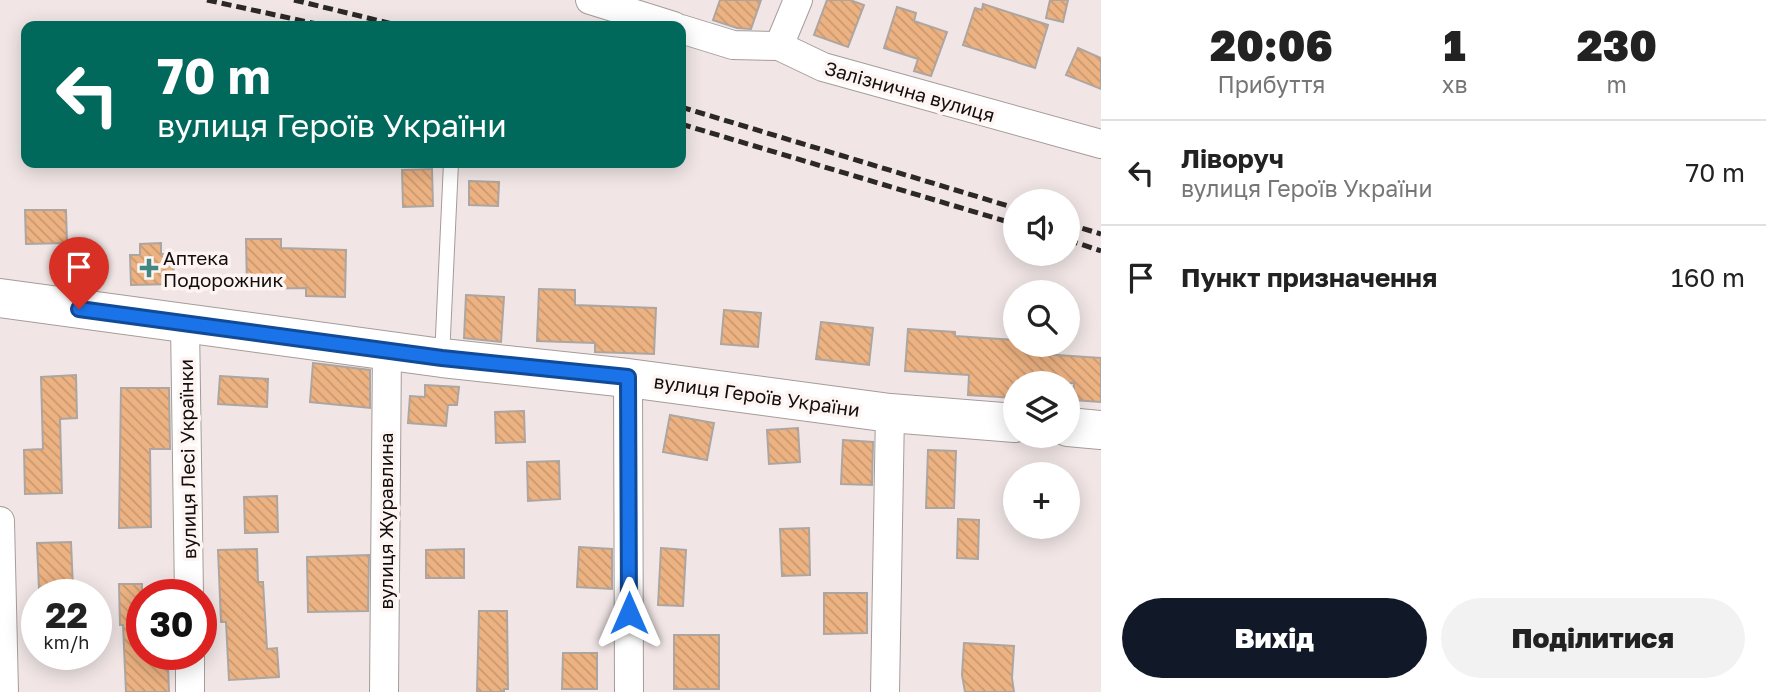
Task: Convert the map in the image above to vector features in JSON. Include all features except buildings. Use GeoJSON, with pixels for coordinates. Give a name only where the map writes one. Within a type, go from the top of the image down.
{"type":"FeatureCollection","features":[{"type":"Feature","properties":{"kind":"street"},"geometry":{"type":"LineString","coordinates":[[590,0],[658,21]]}},
{"type":"Feature","properties":{"kind":"street"},"geometry":{"type":"LineString","coordinates":[[779,46],[798,0]]}},
{"type":"Feature","properties":{"kind":"street","name":"Залізнична вулиця"},"geometry":{"type":"LineString","coordinates":[[686,31],[733,45],[779,46],[823,67],[1101,144]]}},
{"type":"Feature","properties":{"kind":"street","name":"вулиця Героїв України"},"geometry":{"type":"LineString","coordinates":[[0,298],[442,358],[628,377],[890,412],[1003,422]]}},
{"type":"Feature","properties":{"kind":"street","name":"вулиця Лесі Українки"},"geometry":{"type":"LineString","coordinates":[[185,324],[189,579]]}},
{"type":"Feature","properties":{"kind":"street","name":"вулиця Журавлина"},"geometry":{"type":"LineString","coordinates":[[384,692],[387,350]]}},
{"type":"Feature","properties":{"kind":"street"},"geometry":{"type":"LineString","coordinates":[[628,377],[629,692]]}},
{"type":"Feature","properties":{"kind":"street"},"geometry":{"type":"LineString","coordinates":[[886,692],[890,412]]}},
{"type":"Feature","properties":{"kind":"street"},"geometry":{"type":"LineString","coordinates":[[1080,428],[1101,430]]}},
{"type":"Feature","properties":{"kind":"street"},"geometry":{"type":"LineString","coordinates":[[0,521],[4,692]]}},
{"type":"Feature","properties":{"kind":"street"},"geometry":{"type":"LineString","coordinates":[[190,670],[190,692]]}},
{"type":"Feature","properties":{"kind":"lane"},"geometry":{"type":"LineString","coordinates":[[442,358],[450,168]]}},
{"type":"Feature","properties":{"kind":"railway"},"geometry":{"type":"LineString","coordinates":[[207,0],[303,21]]}},
{"type":"Feature","properties":{"kind":"railway"},"geometry":{"type":"LineString","coordinates":[[294,0],[380,21]]}},
{"type":"Feature","properties":{"kind":"railway"},"geometry":{"type":"LineString","coordinates":[[686,109],[1003,204]]}},
{"type":"Feature","properties":{"kind":"railway"},"geometry":{"type":"LineString","coordinates":[[686,125],[1003,220]]}},
{"type":"Feature","properties":{"kind":"railway"},"geometry":{"type":"LineString","coordinates":[[1080,228],[1101,234]]}},
{"type":"Feature","properties":{"kind":"railway"},"geometry":{"type":"LineString","coordinates":[[1080,244],[1101,251]]}},
{"type":"Feature","properties":{"kind":"place","name":"Аптека Подорожник"},"geometry":{"type":"Point","coordinates":[149,268]}},
{"type":"Feature","properties":{"kind":"route"},"geometry":{"type":"LineString","coordinates":[[79,309],[442,358],[628,377],[629,613]]}}]}
